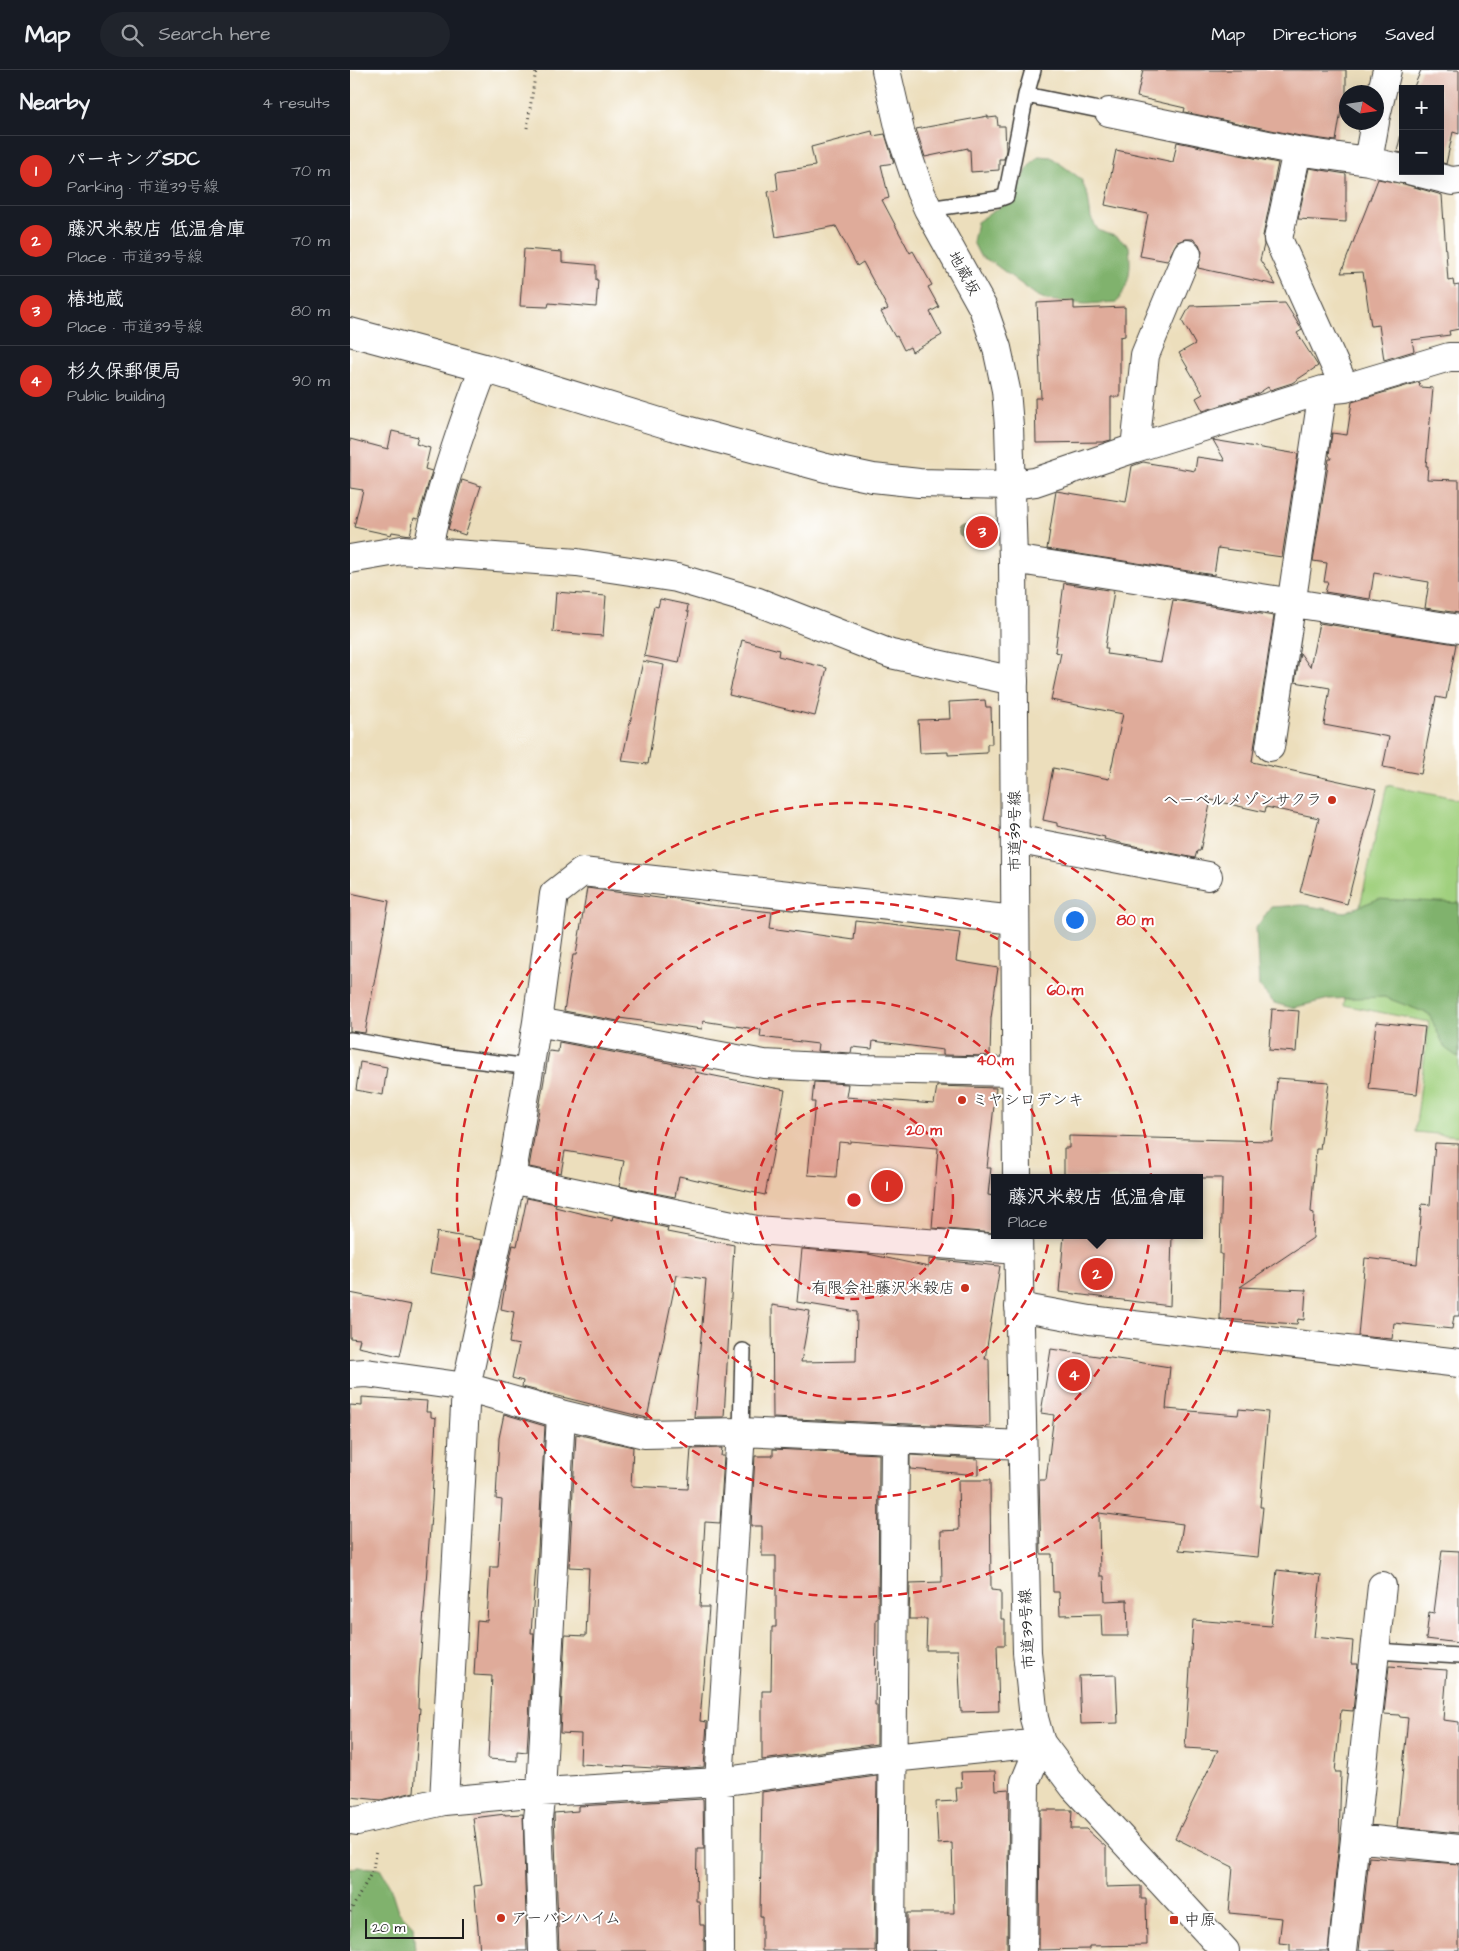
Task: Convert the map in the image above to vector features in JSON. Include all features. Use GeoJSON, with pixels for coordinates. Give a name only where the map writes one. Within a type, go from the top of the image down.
{"type":"FeatureCollection","features":[{"type":"Feature","properties":{"kind":"street","name":"地蔵坂"},"geometry":{"type":"LineString","coordinates":[[886,70],[900,135],[928,209],[983,308],[996,348],[1006,390],[1010,484]]}},
{"type":"Feature","properties":{"kind":"street"},"geometry":{"type":"LineString","coordinates":[[1383,85],[1387,70]]}},
{"type":"Feature","properties":{"kind":"street"},"geometry":{"type":"LineString","coordinates":[[1109,112],[1297,151],[1368,161],[1399,168]]}},
{"type":"Feature","properties":{"kind":"street"},"geometry":{"type":"LineString","coordinates":[[1368,161],[1374,130]]}},
{"type":"Feature","properties":{"kind":"street"},"geometry":{"type":"LineString","coordinates":[[1270,747],[1292,602],[1334,389],[1278,239],[1297,151]]}},
{"type":"Feature","properties":{"kind":"street"},"geometry":{"type":"LineString","coordinates":[[1428,175],[1452,181],[1459,180]]}},
{"type":"Feature","properties":{"kind":"street"},"geometry":{"type":"LineString","coordinates":[[1135,448],[1145,355],[1187,254]]}},
{"type":"Feature","properties":{"kind":"street"},"geometry":{"type":"LineString","coordinates":[[350,332],[484,368],[670,425],[826,468],[873,478],[919,483],[1010,484],[1035,482],[1135,448],[1334,389],[1449,357],[1459,357]]}},
{"type":"Feature","properties":{"kind":"street"},"geometry":{"type":"LineString","coordinates":[[427,552],[434,516],[450,464],[484,368]]}},
{"type":"Feature","properties":{"kind":"street","name":"市道39号線"},"geometry":{"type":"LineString","coordinates":[[1010,484],[1013,559],[1018,1174]]}},
{"type":"Feature","properties":{"kind":"street"},"geometry":{"type":"LineString","coordinates":[[350,559],[402,550],[577,563],[677,578],[758,602],[891,654],[1014,681]]}},
{"type":"Feature","properties":{"kind":"street"},"geometry":{"type":"LineString","coordinates":[[1013,559],[1459,629]]}},
{"type":"Feature","properties":{"kind":"street"},"geometry":{"type":"LineString","coordinates":[[1015,839],[1208,876]]}},
{"type":"Feature","properties":{"kind":"street"},"geometry":{"type":"LineString","coordinates":[[444,1801],[466,1387],[511,1179],[537,1022],[554,894],[582,872],[1015,920]]}},
{"type":"Feature","properties":{"kind":"street"},"geometry":{"type":"LineString","coordinates":[[537,1022],[764,1064],[1016,1072]]}},
{"type":"Feature","properties":{"kind":"street"},"geometry":{"type":"LineString","coordinates":[[511,1179],[756,1230],[1018,1243]]}},
{"type":"Feature","properties":{"kind":"street","name":"市道39号線"},"geometry":{"type":"LineString","coordinates":[[1018,1243],[1027,1652],[1034,1718],[1041,1743],[1074,1787],[1225,1951]]}},
{"type":"Feature","properties":{"kind":"street"},"geometry":{"type":"LineString","coordinates":[[1019,1306],[1090,1320],[1459,1363]]}},
{"type":"Feature","properties":{"kind":"street"},"geometry":{"type":"LineString","coordinates":[[350,1374],[366,1373],[466,1387],[561,1414],[644,1434],[741,1432],[1022,1445]]}},
{"type":"Feature","properties":{"kind":"street"},"geometry":{"type":"LineString","coordinates":[[543,1951],[538,1818],[541,1792],[561,1414]]}},
{"type":"Feature","properties":{"kind":"street"},"geometry":{"type":"LineString","coordinates":[[720,1951],[719,1782],[741,1432]]}},
{"type":"Feature","properties":{"kind":"street"},"geometry":{"type":"LineString","coordinates":[[891,1951],[895,1439]]}},
{"type":"Feature","properties":{"kind":"street"},"geometry":{"type":"LineString","coordinates":[[1343,1951],[1382,1586]]}},
{"type":"Feature","properties":{"kind":"street"},"geometry":{"type":"LineString","coordinates":[[350,1820],[357,1821],[382,1816],[444,1801],[541,1792],[719,1782],[892,1758],[1041,1743],[1025,1782],[1023,1951]]}},
{"type":"Feature","properties":{"kind":"street"},"geometry":{"type":"LineString","coordinates":[[1355,1838],[1459,1849]]}},
{"type":"Feature","properties":{"kind":"lane"},"geometry":{"type":"LineString","coordinates":[[928,209],[998,199],[1006,196],[1026,95],[1033,70]]}},
{"type":"Feature","properties":{"kind":"lane"},"geometry":{"type":"LineString","coordinates":[[1026,95],[1109,112]]}},
{"type":"Feature","properties":{"kind":"lane"},"geometry":{"type":"LineString","coordinates":[[350,1040],[441,1056],[530,1067]]}},
{"type":"Feature","properties":{"kind":"lane"},"geometry":{"type":"LineString","coordinates":[[741,1432],[743,1351]]}},
{"type":"Feature","properties":{"kind":"lane"},"geometry":{"type":"LineString","coordinates":[[1375,1651],[1459,1656]]}},
{"type":"Feature","properties":{"kind":"path"},"geometry":{"type":"LineString","coordinates":[[527,128],[536,70]]}},
{"type":"Feature","properties":{"kind":"path"},"geometry":{"type":"LineString","coordinates":[[350,1912],[373,1870],[382,1816]]}},
{"type":"Feature","properties":{"kind":"green space"},"geometry":{"type":"Polygon","coordinates":[[[1038,156],[1051,157],[1081,179],[1088,196],[1091,218],[1098,230],[1117,237],[1129,246],[1129,275],[1122,295],[1117,302],[1085,304],[1047,300],[1036,295],[993,263],[980,256],[973,242],[977,222],[1012,199],[1029,166],[1038,156]]]}},
{"type":"Feature","properties":{"kind":"green space"},"geometry":{"type":"Polygon","coordinates":[[[1387,785],[1459,800],[1459,1136],[1415,1132],[1429,1022],[1344,1005],[1359,910],[1387,785]]]}},
{"type":"Feature","properties":{"kind":"green space"},"geometry":{"type":"Polygon","coordinates":[[[1378,899],[1459,903],[1459,1058],[1445,1048],[1429,1014],[1384,997],[1329,999],[1292,1008],[1274,1003],[1259,986],[1256,928],[1271,907],[1303,905],[1345,912],[1378,899]]]}},
{"type":"Feature","properties":{"kind":"green space"},"geometry":{"type":"Polygon","coordinates":[[[350,1868],[380,1869],[390,1886],[398,1911],[413,1926],[415,1951],[350,1951],[350,1868]]]}},
{"type":"Feature","properties":{"kind":"building"},"geometry":{"type":"Polygon","coordinates":[[[1143,70],[1346,70],[1346,85],[1339,85],[1339,123],[1336,141],[1300,136],[1184,112],[1185,108],[1137,97],[1143,70]]]}},
{"type":"Feature","properties":{"kind":"building"},"geometry":{"type":"Polygon","coordinates":[[[1421,70],[1459,70],[1459,134],[1453,132],[1446,164],[1444,163],[1444,85],[1415,85],[1421,70]]]}},
{"type":"Feature","properties":{"kind":"building"},"geometry":{"type":"Polygon","coordinates":[[[988,116],[988,118],[997,117],[998,126],[1005,126],[1006,150],[1004,159],[999,159],[999,170],[971,172],[970,150],[968,148],[925,157],[916,129],[988,116]]]}},
{"type":"Feature","properties":{"kind":"building"},"geometry":{"type":"Polygon","coordinates":[[[872,131],[873,136],[885,134],[894,163],[881,165],[889,198],[882,200],[910,253],[913,251],[932,285],[928,287],[939,307],[930,312],[942,335],[912,352],[910,347],[904,350],[897,336],[895,337],[881,312],[888,309],[863,262],[857,266],[836,226],[776,237],[768,192],[778,190],[776,172],[815,166],[811,147],[872,131]]]}},
{"type":"Feature","properties":{"kind":"building"},"geometry":{"type":"Polygon","coordinates":[[[1177,142],[1278,163],[1260,260],[1276,285],[1198,268],[1202,252],[1199,244],[1193,239],[1177,242],[1167,261],[1140,256],[1148,214],[1105,205],[1116,150],[1173,162],[1177,142]]]}},
{"type":"Feature","properties":{"kind":"building"},"geometry":{"type":"Polygon","coordinates":[[[1309,168],[1346,174],[1346,222],[1298,219],[1309,168]]]}},
{"type":"Feature","properties":{"kind":"building"},"geometry":{"type":"Polygon","coordinates":[[[1378,179],[1442,195],[1448,281],[1453,280],[1454,286],[1459,285],[1459,329],[1449,331],[1450,335],[1412,340],[1414,351],[1384,360],[1379,325],[1371,326],[1363,272],[1341,273],[1378,179]]]}},
{"type":"Feature","properties":{"kind":"building"},"geometry":{"type":"Polygon","coordinates":[[[524,249],[562,252],[562,262],[596,265],[596,280],[598,280],[596,307],[549,303],[548,307],[520,306],[524,249]]]}},
{"type":"Feature","properties":{"kind":"building"},"geometry":{"type":"Polygon","coordinates":[[[1074,301],[1074,309],[1125,307],[1125,336],[1120,337],[1120,397],[1111,397],[1111,440],[1103,442],[1036,443],[1035,398],[1041,398],[1037,303],[1074,301]]]}},
{"type":"Feature","properties":{"kind":"building"},"geometry":{"type":"Polygon","coordinates":[[[1285,303],[1302,330],[1297,333],[1318,366],[1292,383],[1270,390],[1268,387],[1257,394],[1203,411],[1196,398],[1203,394],[1179,353],[1195,344],[1182,321],[1190,306],[1285,303]]]}},
{"type":"Feature","properties":{"kind":"building"},"geometry":{"type":"Polygon","coordinates":[[[1419,382],[1420,387],[1433,388],[1426,466],[1428,466],[1427,479],[1459,480],[1459,613],[1425,608],[1429,582],[1374,573],[1370,599],[1325,592],[1328,582],[1324,582],[1327,563],[1313,561],[1329,459],[1332,459],[1329,455],[1332,433],[1347,435],[1352,402],[1419,382]]]}},
{"type":"Feature","properties":{"kind":"building"},"geometry":{"type":"Polygon","coordinates":[[[392,431],[418,437],[416,444],[430,448],[425,469],[432,471],[418,519],[414,518],[410,535],[392,532],[391,535],[354,527],[363,490],[350,488],[350,439],[388,449],[392,431]]]}},
{"type":"Feature","properties":{"kind":"building"},"geometry":{"type":"Polygon","coordinates":[[[1213,440],[1298,454],[1282,557],[1218,548],[1214,575],[1047,549],[1056,491],[1126,502],[1132,466],[1143,462],[1195,471],[1197,457],[1225,461],[1213,440]]]}},
{"type":"Feature","properties":{"kind":"building"},"geometry":{"type":"Polygon","coordinates":[[[462,480],[481,486],[465,535],[448,529],[462,480]]]}},
{"type":"Feature","properties":{"kind":"building"},"geometry":{"type":"Polygon","coordinates":[[[1064,583],[1114,591],[1105,648],[1108,648],[1107,654],[1161,662],[1173,600],[1274,616],[1252,762],[1376,789],[1347,904],[1300,892],[1319,818],[1266,807],[1265,812],[1211,800],[1200,851],[1197,851],[1195,858],[1104,839],[1105,837],[1057,826],[1057,823],[1043,820],[1053,768],[1109,779],[1123,714],[1051,700],[1061,653],[1055,652],[1064,583]]]}},
{"type":"Feature","properties":{"kind":"building"},"geometry":{"type":"Polygon","coordinates":[[[556,592],[606,596],[603,636],[553,632],[556,592]]]}},
{"type":"Feature","properties":{"kind":"building"},"geometry":{"type":"Polygon","coordinates":[[[660,599],[688,605],[687,612],[689,612],[679,663],[644,656],[654,606],[658,607],[660,599]]]}},
{"type":"Feature","properties":{"kind":"building"},"geometry":{"type":"Polygon","coordinates":[[[1319,623],[1456,644],[1446,699],[1436,697],[1421,774],[1383,767],[1389,737],[1324,725],[1330,688],[1295,682],[1300,653],[1310,667],[1319,623]]]}},
{"type":"Feature","properties":{"kind":"building"},"geometry":{"type":"Polygon","coordinates":[[[742,640],[779,650],[778,656],[827,668],[815,716],[729,695],[742,640]]]}},
{"type":"Feature","properties":{"kind":"building"},"geometry":{"type":"Polygon","coordinates":[[[643,661],[664,665],[648,764],[622,761],[643,661]]]}},
{"type":"Feature","properties":{"kind":"building"},"geometry":{"type":"Polygon","coordinates":[[[985,700],[986,707],[991,707],[992,744],[987,744],[987,753],[948,755],[948,752],[920,753],[918,720],[950,719],[949,702],[985,700]]]}},
{"type":"Feature","properties":{"kind":"building"},"geometry":{"type":"Polygon","coordinates":[[[587,888],[772,912],[770,928],[854,940],[856,921],[960,933],[956,961],[998,968],[991,1018],[990,1056],[943,1055],[943,1050],[873,1041],[872,1049],[852,1047],[851,1053],[817,1051],[818,1044],[760,1037],[761,1030],[703,1021],[702,1029],[619,1018],[618,1021],[564,1011],[573,955],[576,955],[587,888]]]}},
{"type":"Feature","properties":{"kind":"building"},"geometry":{"type":"Polygon","coordinates":[[[350,893],[389,901],[365,1033],[350,1031],[350,893]]]}},
{"type":"Feature","properties":{"kind":"building"},"geometry":{"type":"Polygon","coordinates":[[[1272,1009],[1299,1011],[1296,1052],[1269,1050],[1272,1009]]]}},
{"type":"Feature","properties":{"kind":"building"},"geometry":{"type":"Polygon","coordinates":[[[1376,1022],[1425,1027],[1417,1094],[1369,1089],[1376,1022]]]}},
{"type":"Feature","properties":{"kind":"building"},"geometry":{"type":"Polygon","coordinates":[[[559,1042],[665,1062],[695,1069],[695,1072],[785,1090],[765,1195],[679,1176],[675,1197],[619,1186],[624,1161],[565,1151],[561,1173],[529,1167],[549,1051],[558,1052],[559,1042]]]}},
{"type":"Feature","properties":{"kind":"building"},"geometry":{"type":"Polygon","coordinates":[[[360,1062],[387,1067],[383,1095],[356,1090],[360,1062]]]}},
{"type":"Feature","properties":{"kind":"building"},"geometry":{"type":"Polygon","coordinates":[[[1277,1078],[1329,1082],[1320,1149],[1316,1149],[1311,1212],[1314,1213],[1313,1238],[1240,1287],[1306,1290],[1304,1320],[1298,1319],[1297,1324],[1220,1319],[1222,1178],[1203,1178],[1203,1174],[1064,1174],[1064,1148],[1069,1148],[1069,1136],[1272,1141],[1277,1078]]]}},
{"type":"Feature","properties":{"kind":"building"},"geometry":{"type":"Polygon","coordinates":[[[814,1082],[848,1084],[846,1097],[934,1104],[937,1086],[996,1088],[987,1168],[991,1168],[988,1195],[991,1196],[991,1233],[932,1228],[938,1148],[850,1141],[850,1143],[839,1142],[836,1177],[808,1175],[815,1102],[812,1102],[814,1082]]]}},
{"type":"Feature","properties":{"kind":"building"},"geometry":{"type":"Polygon","coordinates":[[[1435,1143],[1459,1144],[1459,1316],[1454,1316],[1452,1329],[1394,1323],[1392,1339],[1358,1336],[1365,1258],[1417,1264],[1422,1204],[1430,1205],[1435,1143]]]}},
{"type":"Feature","properties":{"kind":"building"},"geometry":{"type":"Polygon","coordinates":[[[527,1198],[556,1204],[555,1207],[583,1214],[612,1220],[613,1216],[668,1228],[667,1232],[734,1245],[724,1417],[694,1417],[706,1279],[677,1275],[647,1418],[522,1387],[523,1381],[512,1378],[519,1345],[509,1343],[514,1312],[501,1309],[513,1245],[517,1246],[527,1198]]]}},
{"type":"Feature","properties":{"kind":"building"},"geometry":{"type":"Polygon","coordinates":[[[437,1232],[482,1240],[473,1280],[430,1273],[437,1232]]]}},
{"type":"Feature","properties":{"kind":"building"},"geometry":{"type":"Polygon","coordinates":[[[1064,1239],[1172,1239],[1170,1306],[1059,1292],[1064,1239]]]}},
{"type":"Feature","properties":{"kind":"building"},"geometry":{"type":"Polygon","coordinates":[[[802,1249],[868,1254],[929,1267],[929,1259],[1000,1266],[985,1359],[989,1359],[990,1426],[773,1418],[772,1305],[810,1311],[801,1362],[856,1361],[857,1312],[797,1302],[802,1249]]]}},
{"type":"Feature","properties":{"kind":"building"},"geometry":{"type":"Polygon","coordinates":[[[350,1293],[411,1305],[400,1356],[358,1347],[360,1339],[350,1338],[350,1293]]]}},
{"type":"Feature","properties":{"kind":"building"},"geometry":{"type":"Polygon","coordinates":[[[1051,1349],[1170,1367],[1166,1409],[1238,1415],[1239,1409],[1268,1412],[1260,1507],[1263,1507],[1258,1557],[1179,1550],[1183,1524],[1099,1513],[1100,1576],[1104,1576],[1105,1601],[1127,1600],[1128,1636],[1102,1636],[1101,1614],[1060,1615],[1059,1592],[1053,1592],[1052,1554],[1041,1554],[1039,1480],[1046,1480],[1054,1415],[1041,1413],[1051,1349]]]}},
{"type":"Feature","properties":{"kind":"building"},"geometry":{"type":"Polygon","coordinates":[[[362,1397],[427,1401],[426,1412],[431,1412],[431,1417],[436,1418],[419,1678],[418,1708],[420,1708],[414,1792],[381,1800],[350,1797],[350,1405],[362,1406],[362,1397]]]}},
{"type":"Feature","properties":{"kind":"building"},"geometry":{"type":"Polygon","coordinates":[[[504,1414],[545,1426],[531,1633],[534,1633],[527,1752],[517,1751],[517,1761],[488,1759],[492,1676],[474,1675],[477,1620],[487,1621],[490,1567],[498,1567],[502,1500],[496,1499],[499,1438],[504,1414]]]}},
{"type":"Feature","properties":{"kind":"building"},"geometry":{"type":"Polygon","coordinates":[[[576,1434],[633,1447],[631,1486],[688,1489],[691,1449],[722,1448],[721,1456],[724,1456],[720,1523],[705,1522],[700,1607],[709,1607],[700,1721],[707,1722],[704,1767],[673,1769],[580,1764],[581,1734],[560,1733],[565,1635],[586,1636],[589,1568],[569,1567],[576,1434]]]}},
{"type":"Feature","properties":{"kind":"building"},"geometry":{"type":"Polygon","coordinates":[[[773,1449],[879,1454],[878,1619],[876,1619],[875,1705],[877,1705],[877,1744],[762,1760],[762,1691],[771,1691],[772,1627],[776,1627],[776,1556],[762,1556],[762,1526],[751,1526],[755,1456],[773,1456],[773,1449]]]}},
{"type":"Feature","properties":{"kind":"building"},"geometry":{"type":"Polygon","coordinates":[[[910,1455],[978,1459],[978,1475],[910,1469],[910,1455]]]}},
{"type":"Feature","properties":{"kind":"building"},"geometry":{"type":"Polygon","coordinates":[[[958,1480],[990,1480],[991,1590],[1001,1591],[1001,1619],[1005,1619],[1005,1645],[997,1645],[999,1711],[961,1712],[958,1650],[926,1650],[927,1619],[909,1619],[910,1583],[942,1582],[941,1531],[959,1530],[958,1480]]]}},
{"type":"Feature","properties":{"kind":"building"},"geometry":{"type":"Polygon","coordinates":[[[1442,1550],[1459,1551],[1459,1643],[1426,1639],[1429,1612],[1434,1613],[1442,1550]]]}},
{"type":"Feature","properties":{"kind":"building"},"geometry":{"type":"Polygon","coordinates":[[[1277,1570],[1321,1575],[1314,1637],[1353,1641],[1351,1664],[1358,1664],[1353,1711],[1341,1710],[1335,1772],[1341,1772],[1339,1842],[1328,1951],[1290,1951],[1290,1944],[1279,1943],[1282,1918],[1229,1913],[1233,1867],[1175,1838],[1218,1750],[1185,1748],[1193,1620],[1271,1626],[1277,1570]]]}},
{"type":"Feature","properties":{"kind":"building"},"geometry":{"type":"Polygon","coordinates":[[[1389,1666],[1447,1670],[1443,1720],[1459,1722],[1459,1833],[1397,1827],[1408,1718],[1384,1714],[1389,1666]]]}},
{"type":"Feature","properties":{"kind":"building"},"geometry":{"type":"Polygon","coordinates":[[[1116,1675],[1118,1723],[1081,1724],[1079,1676],[1116,1675]]]}},
{"type":"Feature","properties":{"kind":"building"},"geometry":{"type":"Polygon","coordinates":[[[995,1771],[996,1790],[1009,1789],[1007,1950],[907,1951],[907,1913],[954,1913],[952,1843],[938,1844],[936,1802],[957,1801],[956,1788],[962,1788],[961,1772],[995,1771]]]}},
{"type":"Feature","properties":{"kind":"building"},"geometry":{"type":"Polygon","coordinates":[[[877,1776],[875,1951],[762,1951],[762,1916],[760,1916],[762,1792],[877,1776]]]}},
{"type":"Feature","properties":{"kind":"building"},"geometry":{"type":"Polygon","coordinates":[[[703,1799],[704,1849],[697,1849],[696,1901],[699,1901],[700,1925],[704,1925],[704,1951],[559,1951],[554,1813],[578,1811],[578,1806],[703,1799]]]}},
{"type":"Feature","properties":{"kind":"building"},"geometry":{"type":"Polygon","coordinates":[[[1040,1810],[1072,1810],[1071,1829],[1086,1829],[1106,1847],[1106,1887],[1141,1886],[1141,1899],[1146,1899],[1147,1945],[1089,1946],[1089,1949],[1039,1950],[1040,1810]]]}},
{"type":"Feature","properties":{"kind":"building"},"geometry":{"type":"Polygon","coordinates":[[[523,1814],[527,1951],[480,1951],[474,1886],[482,1885],[473,1818],[523,1814]]]}},
{"type":"Feature","properties":{"kind":"building"},"geometry":{"type":"Polygon","coordinates":[[[1369,1857],[1459,1864],[1459,1951],[1359,1951],[1369,1857]]]}},
{"type":"Feature","properties":{"kind":"place","name":"椿地蔵"},"geometry":{"type":"Point","coordinates":[982,532]}},
{"type":"Feature","properties":{"kind":"place","name":"ヘーベルメゾンサクラ"},"geometry":{"type":"Point","coordinates":[1332,800]}},
{"type":"Feature","properties":{"kind":"place","name":"ミヤシロデンキ"},"geometry":{"type":"Point","coordinates":[962,1100]}},
{"type":"Feature","properties":{"kind":"place","name":"パーキングSDC"},"geometry":{"type":"Point","coordinates":[887,1186]}},
{"type":"Feature","properties":{"kind":"place","name":"藤沢米穀店 低温倉庫"},"geometry":{"type":"Point","coordinates":[1097,1274]}},
{"type":"Feature","properties":{"kind":"place","name":"有限会社藤沢米穀店"},"geometry":{"type":"Point","coordinates":[965,1288]}},
{"type":"Feature","properties":{"kind":"place","name":"杉久保郵便局"},"geometry":{"type":"Point","coordinates":[1074,1375]}},
{"type":"Feature","properties":{"kind":"place","name":"アーバンハイム"},"geometry":{"type":"Point","coordinates":[501,1918]}},
{"type":"Feature","properties":{"kind":"place","name":"中原"},"geometry":{"type":"Point","coordinates":[1174,1920]}}]}
